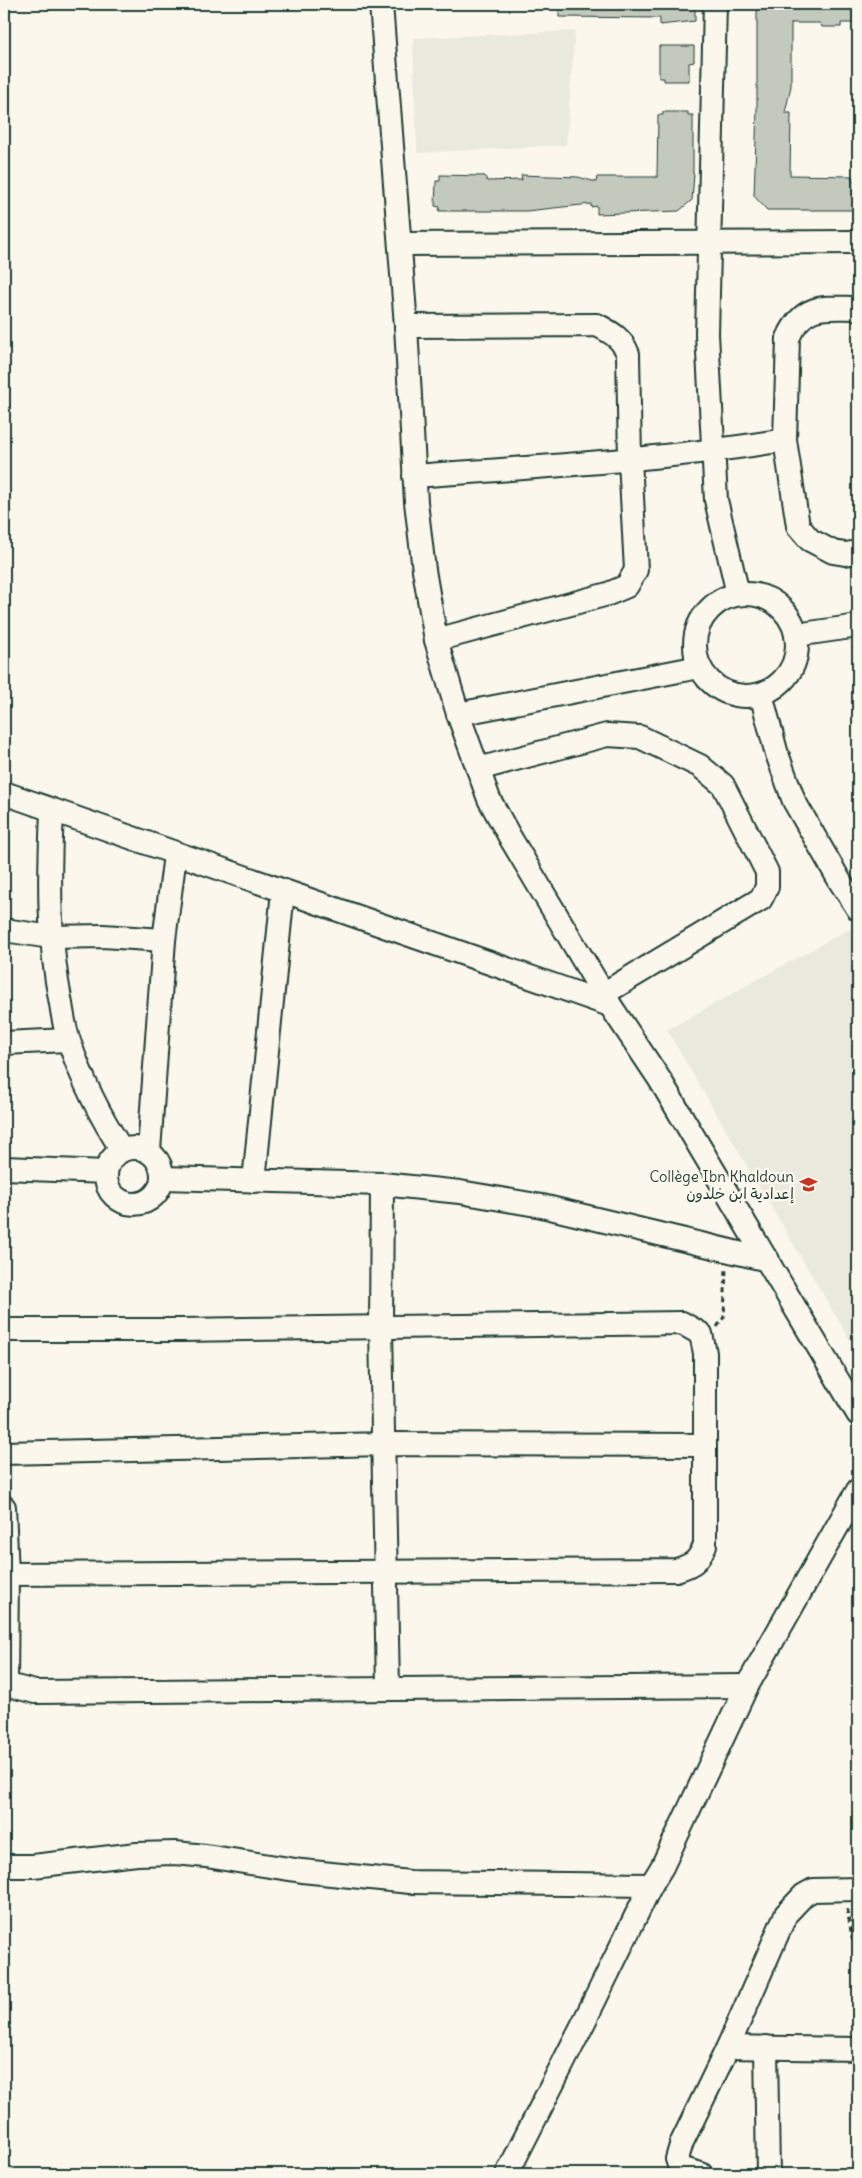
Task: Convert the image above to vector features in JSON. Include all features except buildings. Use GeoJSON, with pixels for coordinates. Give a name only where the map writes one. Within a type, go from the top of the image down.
{"type":"FeatureCollection","features":[{"type":"Feature","properties":{"kind":"street"},"geometry":{"type":"LineString","coordinates":[[381,4],[406,326],[414,476],[424,570],[436,640],[458,714],[489,799],[511,839],[607,1000],[660,1080],[858,1414]]}},
{"type":"Feature","properties":{"kind":"street"},"geometry":{"type":"LineString","coordinates":[[715,4],[707,334],[716,500],[738,594]]}},
{"type":"Feature","properties":{"kind":"street"},"geometry":{"type":"LineString","coordinates":[[400,244],[858,242]]}},
{"type":"Feature","properties":{"kind":"street"},"geometry":{"type":"LineString","coordinates":[[858,308],[817,308],[802,315],[794,324],[788,338],[785,440],[798,526],[810,540],[833,552],[858,552]]}},
{"type":"Feature","properties":{"kind":"street"},"geometry":{"type":"LineString","coordinates":[[406,326],[596,325],[614,334],[624,343],[628,354],[630,460],[636,570],[627,586],[608,594],[436,640]]}},
{"type":"Feature","properties":{"kind":"street"},"geometry":{"type":"LineString","coordinates":[[414,476],[630,460],[712,452],[785,440]]}},
{"type":"Feature","properties":{"kind":"street"},"geometry":{"type":"LineString","coordinates":[[738,594],[757,595],[775,603],[788,617],[796,635],[796,654],[790,671],[778,685],[762,694],[737,696],[714,686],[699,667],[694,643],[700,620],[716,603],[738,594]]}},
{"type":"Feature","properties":{"kind":"street"},"geometry":{"type":"LineString","coordinates":[[796,635],[858,626]]}},
{"type":"Feature","properties":{"kind":"street"},"geometry":{"type":"LineString","coordinates":[[458,714],[699,667]]}},
{"type":"Feature","properties":{"kind":"street"},"geometry":{"type":"LineString","coordinates":[[762,694],[776,751],[794,801],[858,909]]}},
{"type":"Feature","properties":{"kind":"street"},"geometry":{"type":"LineString","coordinates":[[478,769],[607,735],[640,737],[700,766],[723,786],[767,872],[767,887],[761,898],[607,1000]]}},
{"type":"Feature","properties":{"kind":"street"},"geometry":{"type":"LineString","coordinates":[[4,793],[52,812],[607,1000]]}},
{"type":"Feature","properties":{"kind":"street"},"geometry":{"type":"LineString","coordinates":[[52,812],[49,892],[51,937],[58,990],[68,1040],[85,1084],[104,1123],[122,1150]]}},
{"type":"Feature","properties":{"kind":"street"},"geometry":{"type":"LineString","coordinates":[[149,1151],[164,940],[175,854]]}},
{"type":"Feature","properties":{"kind":"street"},"geometry":{"type":"LineString","coordinates":[[254,1181],[283,891]]}},
{"type":"Feature","properties":{"kind":"street"},"geometry":{"type":"LineString","coordinates":[[4,930],[51,937],[103,936],[164,940]]}},
{"type":"Feature","properties":{"kind":"street"},"geometry":{"type":"LineString","coordinates":[[4,1043],[68,1040]]}},
{"type":"Feature","properties":{"kind":"street"},"geometry":{"type":"LineString","coordinates":[[131,1147],[149,1151],[161,1166],[164,1178],[157,1193],[150,1199],[132,1205],[123,1203],[109,1190],[106,1172],[108,1163],[122,1150],[131,1147]]}},
{"type":"Feature","properties":{"kind":"street"},"geometry":{"type":"LineString","coordinates":[[4,1168],[106,1172]]}},
{"type":"Feature","properties":{"kind":"street"},"geometry":{"type":"LineString","coordinates":[[164,1178],[382,1184],[460,1192],[542,1206],[768,1260]]}},
{"type":"Feature","properties":{"kind":"street"},"geometry":{"type":"LineString","coordinates":[[382,1184],[381,1328],[388,1688]]}},
{"type":"Feature","properties":{"kind":"street"},"geometry":{"type":"LineString","coordinates":[[4,1330],[381,1328],[682,1323],[701,1334],[704,1353],[705,1445],[705,1545],[699,1559],[689,1566],[676,1570],[6,1574]]}},
{"type":"Feature","properties":{"kind":"street"},"geometry":{"type":"LineString","coordinates":[[4,1452],[384,1444],[705,1445]]}},
{"type":"Feature","properties":{"kind":"street"},"geometry":{"type":"LineString","coordinates":[[507,2174],[584,2022],[650,1885],[662,1867],[747,1686],[858,1490]]}},
{"type":"Feature","properties":{"kind":"street"},"geometry":{"type":"LineString","coordinates":[[4,1506],[6,1574],[5,1684],[35,1692],[747,1686]]}},
{"type":"Feature","properties":{"kind":"street"},"geometry":{"type":"LineString","coordinates":[[4,1866],[33,1866],[137,1854],[175,1853],[302,1871],[410,1882],[650,1885]]}},
{"type":"Feature","properties":{"kind":"street"},"geometry":{"type":"LineString","coordinates":[[701,2174],[680,2168],[676,2159],[682,2142],[728,2048],[786,1914],[804,1895],[813,1890],[851,1889]]}},
{"type":"Feature","properties":{"kind":"street"},"geometry":{"type":"LineString","coordinates":[[728,2048],[858,2049]]}},
{"type":"Feature","properties":{"kind":"street"},"geometry":{"type":"LineString","coordinates":[[766,2048],[768,2174]]}},
{"type":"Feature","properties":{"kind":"path"},"geometry":{"type":"LineString","coordinates":[[701,1334],[719,1326],[724,1317],[727,1250]]}},
{"type":"Feature","properties":{"kind":"path"},"geometry":{"type":"LineString","coordinates":[[851,1889],[858,1970]]}},
{"type":"Feature","properties":{"kind":"shaded area"},"geometry":{"type":"Polygon","coordinates":[[[575,31],[566,145],[417,153],[413,38],[575,31]]]}},
{"type":"Feature","properties":{"kind":"shaded area","name":"Collège Ibn Khaldoun إعدادية ابن خلدون"},"geometry":{"type":"Polygon","coordinates":[[[849,929],[858,943],[858,1345],[850,1340],[667,1030],[849,929]]]}},
{"type":"Feature","properties":{"kind":"place","name":"Collège Ibn Khaldoun إعدادية ابن خلدون"},"geometry":{"type":"Point","coordinates":[808,1185]}}]}
